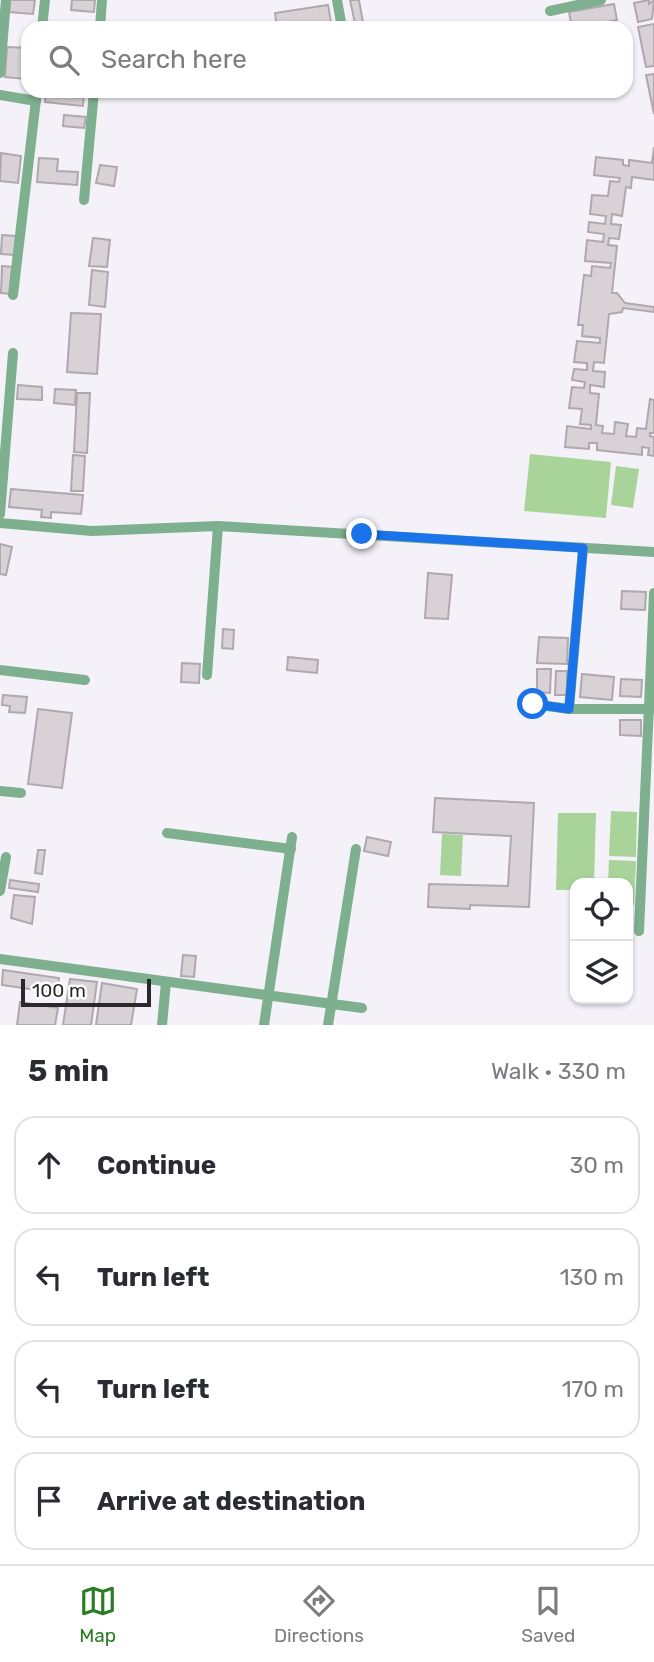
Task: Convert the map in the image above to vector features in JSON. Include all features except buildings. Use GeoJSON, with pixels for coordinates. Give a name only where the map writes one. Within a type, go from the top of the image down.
{"type":"FeatureCollection","features":[{"type":"Feature","properties":{"kind":"street"},"geometry":{"type":"LineString","coordinates":[[0,73],[6,0]]}},
{"type":"Feature","properties":{"kind":"street"},"geometry":{"type":"LineString","coordinates":[[43,21],[45,0]]}},
{"type":"Feature","properties":{"kind":"street"},"geometry":{"type":"LineString","coordinates":[[100,21],[102,0]]}},
{"type":"Feature","properties":{"kind":"street"},"geometry":{"type":"LineString","coordinates":[[337,0],[341,21]]}},
{"type":"Feature","properties":{"kind":"street"},"geometry":{"type":"LineString","coordinates":[[551,11],[601,0]]}},
{"type":"Feature","properties":{"kind":"street"},"geometry":{"type":"LineString","coordinates":[[0,95],[21,96]]}},
{"type":"Feature","properties":{"kind":"street"},"geometry":{"type":"LineString","coordinates":[[13,295],[36,98]]}},
{"type":"Feature","properties":{"kind":"street"},"geometry":{"type":"LineString","coordinates":[[84,200],[93,98]]}},
{"type":"Feature","properties":{"kind":"street"},"geometry":{"type":"LineString","coordinates":[[0,514],[13,353]]}},
{"type":"Feature","properties":{"kind":"street"},"geometry":{"type":"LineString","coordinates":[[0,523],[92,531],[218,526],[654,552]]}},
{"type":"Feature","properties":{"kind":"street"},"geometry":{"type":"LineString","coordinates":[[207,675],[218,526]]}},
{"type":"Feature","properties":{"kind":"street"},"geometry":{"type":"LineString","coordinates":[[569,709],[583,548]]}},
{"type":"Feature","properties":{"kind":"street"},"geometry":{"type":"LineString","coordinates":[[639,931],[652,709],[654,593]]}},
{"type":"Feature","properties":{"kind":"street"},"geometry":{"type":"LineString","coordinates":[[0,670],[85,680]]}},
{"type":"Feature","properties":{"kind":"street"},"geometry":{"type":"LineString","coordinates":[[533,704],[569,709],[652,709]]}},
{"type":"Feature","properties":{"kind":"street"},"geometry":{"type":"LineString","coordinates":[[0,791],[21,793]]}},
{"type":"Feature","properties":{"kind":"street"},"geometry":{"type":"LineString","coordinates":[[167,833],[291,849]]}},
{"type":"Feature","properties":{"kind":"street"},"geometry":{"type":"LineString","coordinates":[[264,1025],[292,837]]}},
{"type":"Feature","properties":{"kind":"street"},"geometry":{"type":"LineString","coordinates":[[328,1025],[356,849]]}},
{"type":"Feature","properties":{"kind":"street"},"geometry":{"type":"LineString","coordinates":[[0,891],[6,857]]}},
{"type":"Feature","properties":{"kind":"street"},"geometry":{"type":"LineString","coordinates":[[641,890],[654,890]]}},
{"type":"Feature","properties":{"kind":"street"},"geometry":{"type":"LineString","coordinates":[[0,959],[362,1008]]}},
{"type":"Feature","properties":{"kind":"street"},"geometry":{"type":"LineString","coordinates":[[162,1025],[166,982]]}},
{"type":"Feature","properties":{"kind":"green space"},"geometry":{"type":"Polygon","coordinates":[[[530,454],[611,462],[606,518],[524,511],[530,454]]]}},
{"type":"Feature","properties":{"kind":"green space"},"geometry":{"type":"Polygon","coordinates":[[[616,466],[639,469],[633,508],[611,505],[616,466]]]}},
{"type":"Feature","properties":{"kind":"green space"},"geometry":{"type":"Polygon","coordinates":[[[611,811],[637,812],[636,857],[609,856],[611,811]]]}},
{"type":"Feature","properties":{"kind":"green space"},"geometry":{"type":"Polygon","coordinates":[[[558,813],[596,813],[594,878],[570,878],[570,890],[556,890],[558,813]]]}},
{"type":"Feature","properties":{"kind":"green space"},"geometry":{"type":"Polygon","coordinates":[[[442,834],[463,835],[461,876],[440,875],[442,834]]]}},
{"type":"Feature","properties":{"kind":"green space"},"geometry":{"type":"Polygon","coordinates":[[[609,860],[636,861],[634,905],[633,878],[608,878],[609,860]]]}},
{"type":"Feature","properties":{"kind":"route"},"geometry":{"type":"LineString","coordinates":[[362,534],[583,548],[569,709],[533,704]]}}]}
